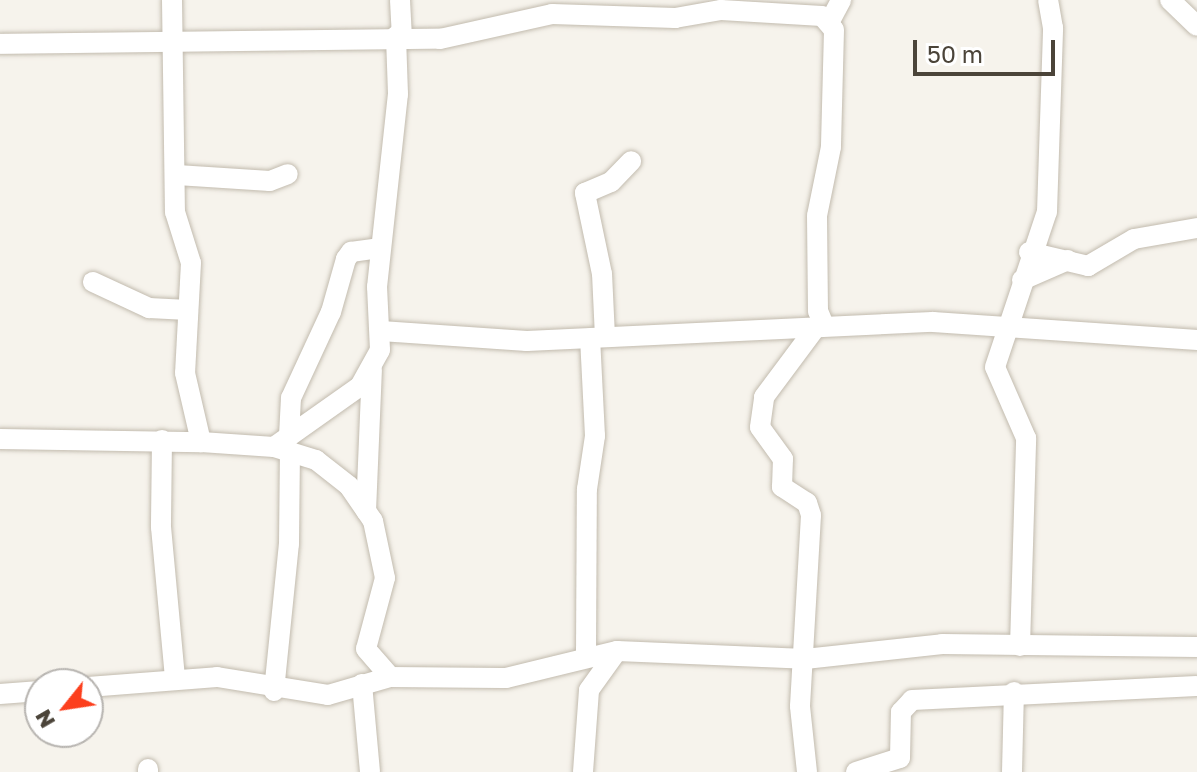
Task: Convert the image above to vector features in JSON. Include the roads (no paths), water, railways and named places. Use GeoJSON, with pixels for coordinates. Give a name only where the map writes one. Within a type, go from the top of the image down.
{"type":"FeatureCollection","features":[{"type":"Feature","properties":{"kind":"street"},"geometry":{"type":"LineString","coordinates":[[172,0],[177,175],[175,212],[191,263],[185,373],[201,442]]}},
{"type":"Feature","properties":{"kind":"street"},"geometry":{"type":"LineString","coordinates":[[390,677],[366,649],[385,578],[366,511],[372,370],[381,331],[381,248],[403,40],[400,0]]}},
{"type":"Feature","properties":{"kind":"street"},"geometry":{"type":"LineString","coordinates":[[807,772],[800,706],[805,659],[803,566],[811,515],[807,503],[782,487],[783,459],[760,427],[764,397],[815,322],[817,216],[831,147],[830,21],[841,0]]}},
{"type":"Feature","properties":{"kind":"street"},"geometry":{"type":"LineString","coordinates":[[1020,646],[1026,438],[995,376],[1029,252],[1047,212],[1053,28],[1048,0]]}},
{"type":"Feature","properties":{"kind":"street"},"geometry":{"type":"LineString","coordinates":[[1170,0],[1197,26]]}},
{"type":"Feature","properties":{"kind":"street"},"geometry":{"type":"LineString","coordinates":[[0,44],[440,39],[552,14],[675,18],[721,10],[830,21]]}},
{"type":"Feature","properties":{"kind":"street"},"geometry":{"type":"LineString","coordinates":[[586,654],[587,489],[595,436],[602,274],[585,193],[611,182],[631,161]]}},
{"type":"Feature","properties":{"kind":"street"},"geometry":{"type":"LineString","coordinates":[[177,175],[270,181],[288,174]]}},
{"type":"Feature","properties":{"kind":"street"},"geometry":{"type":"LineString","coordinates":[[1029,252],[1088,266],[1134,239],[1197,228]]}},
{"type":"Feature","properties":{"kind":"street"},"geometry":{"type":"LineString","coordinates":[[274,691],[289,544],[284,445],[291,398],[331,312],[346,259],[351,252],[381,248]]}},
{"type":"Feature","properties":{"kind":"street"},"geometry":{"type":"LineString","coordinates":[[1022,280],[1068,260]]}},
{"type":"Feature","properties":{"kind":"street"},"geometry":{"type":"LineString","coordinates":[[93,282],[149,308],[188,310]]}},
{"type":"Feature","properties":{"kind":"street"},"geometry":{"type":"LineString","coordinates":[[381,331],[527,341],[815,322],[1011,325],[1197,340]]}},
{"type":"Feature","properties":{"kind":"street"},"geometry":{"type":"LineString","coordinates":[[284,445],[372,370]]}},
{"type":"Feature","properties":{"kind":"street"},"geometry":{"type":"LineString","coordinates":[[0,439],[162,440],[284,445],[316,460],[349,486],[366,511]]}},
{"type":"Feature","properties":{"kind":"street"},"geometry":{"type":"LineString","coordinates":[[162,440],[161,527],[175,678]]}},
{"type":"Feature","properties":{"kind":"street"},"geometry":{"type":"LineString","coordinates":[[104,685],[217,677],[274,691],[328,695],[390,677],[506,678],[586,654],[617,651],[805,659],[942,644],[1197,647]]}},
{"type":"Feature","properties":{"kind":"street"},"geometry":{"type":"LineString","coordinates":[[583,772],[589,690],[617,651]]}},
{"type":"Feature","properties":{"kind":"street"},"geometry":{"type":"LineString","coordinates":[[362,684],[370,772]]}},
{"type":"Feature","properties":{"kind":"street"},"geometry":{"type":"LineString","coordinates":[[856,772],[900,758],[901,712],[912,700],[1014,692],[1197,686]]}},
{"type":"Feature","properties":{"kind":"street"},"geometry":{"type":"LineString","coordinates":[[0,694],[24,692]]}},
{"type":"Feature","properties":{"kind":"street"},"geometry":{"type":"LineString","coordinates":[[1012,772],[1014,692]]}}]}
